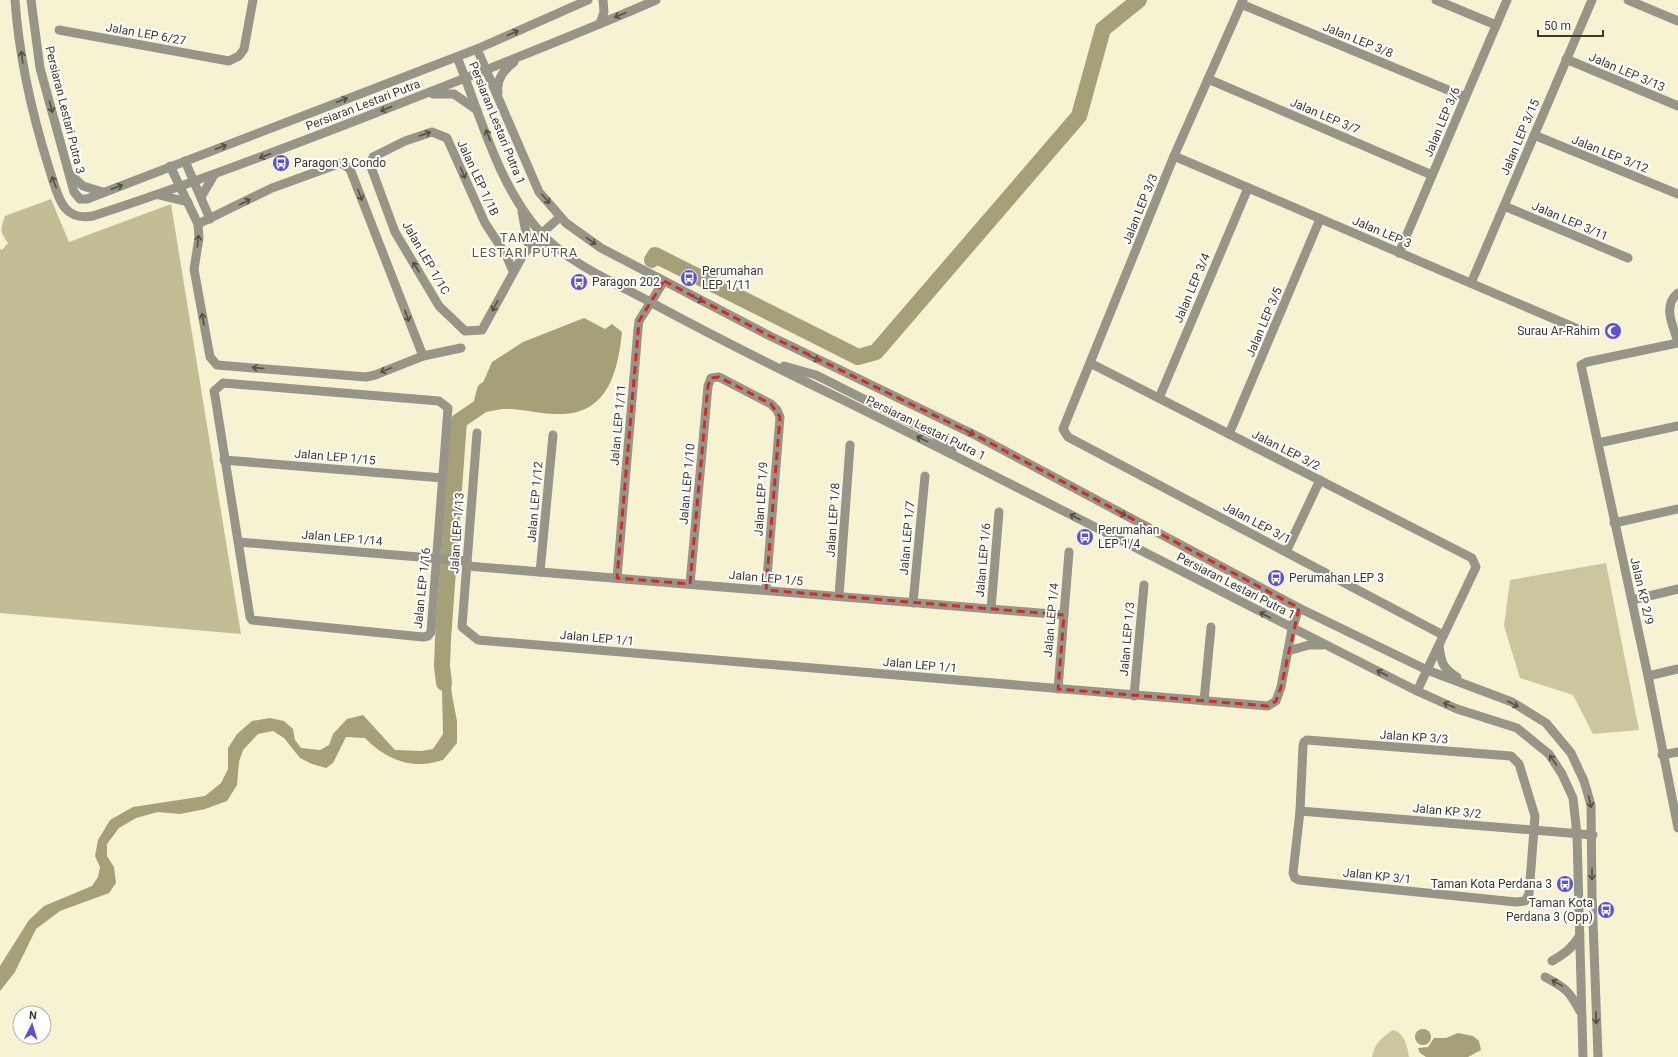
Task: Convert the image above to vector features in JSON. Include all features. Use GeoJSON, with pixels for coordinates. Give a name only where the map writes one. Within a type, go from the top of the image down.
{"type":"FeatureCollection","features":[{"type":"Feature","properties":{"kind":"street"},"geometry":{"type":"LineString","coordinates":[[15,0],[25,72],[44,151],[53,181],[65,207],[74,215],[80,199]]}},
{"type":"Feature","properties":{"kind":"street","name":"Persiaran Lestari Putra 3"},"geometry":{"type":"LineString","coordinates":[[31,0],[40,68],[74,192],[80,199]]}},
{"type":"Feature","properties":{"kind":"street","name":"Jalan LEP 6/27"},"geometry":{"type":"LineString","coordinates":[[58,30],[229,61],[239,56],[244,49],[253,0]]}},
{"type":"Feature","properties":{"kind":"street","name":"Persiaran Lestari Putra"},"geometry":{"type":"LineString","coordinates":[[80,199],[87,199],[457,57],[588,0]]}},
{"type":"Feature","properties":{"kind":"street"},"geometry":{"type":"LineString","coordinates":[[600,24],[604,12],[603,0]]}},
{"type":"Feature","properties":{"kind":"street","name":"Persiaran Lestari Putra"},"geometry":{"type":"LineString","coordinates":[[74,215],[83,218],[93,216],[180,188],[423,95],[656,0]]}},
{"type":"Feature","properties":{"kind":"street"},"geometry":{"type":"LineString","coordinates":[[1436,0],[1496,25]]}},
{"type":"Feature","properties":{"kind":"street","name":"Jalan LEP 3/6"},"geometry":{"type":"LineString","coordinates":[[1399,253],[1506,0]]}},
{"type":"Feature","properties":{"kind":"street","name":"Jalan LEP 3/15"},"geometry":{"type":"LineString","coordinates":[[1471,283],[1592,0]]}},
{"type":"Feature","properties":{"kind":"street"},"geometry":{"type":"LineString","coordinates":[[1628,0],[1678,21]]}},
{"type":"Feature","properties":{"kind":"street","name":"Jalan LEP 3/3"},"geometry":{"type":"LineString","coordinates":[[1063,429],[1174,156],[1242,2]]}},
{"type":"Feature","properties":{"kind":"street","name":"Jalan LEP 3/8"},"geometry":{"type":"LineString","coordinates":[[1242,2],[1465,97]]}},
{"type":"Feature","properties":{"kind":"street","name":"Persiaran Lestari Putra 1"},"geometry":{"type":"LineString","coordinates":[[477,49],[531,178],[539,192],[566,223],[601,248],[770,336],[977,436],[1299,608],[1427,670],[1477,689]]}},
{"type":"Feature","properties":{"kind":"street"},"geometry":{"type":"LineString","coordinates":[[500,101],[497,86],[500,78],[504,70],[521,56]]}},
{"type":"Feature","properties":{"kind":"street","name":"Persiaran Lestari Putra 1"},"geometry":{"type":"LineString","coordinates":[[457,57],[501,170],[521,209],[542,233],[559,249],[599,275],[762,360],[822,378],[933,434],[960,458],[1292,629],[1416,691],[1457,709],[1517,728],[1549,754],[1562,774],[1574,798],[1577,835],[1583,1057]]}},
{"type":"Feature","properties":{"kind":"street","name":"Jalan LEP 3/13"},"geometry":{"type":"LineString","coordinates":[[1566,59],[1678,106]]}},
{"type":"Feature","properties":{"kind":"street","name":"Jalan LEP 3/7"},"geometry":{"type":"LineString","coordinates":[[1208,79],[1432,175]]}},
{"type":"Feature","properties":{"kind":"street"},"geometry":{"type":"LineString","coordinates":[[423,95],[454,94],[478,111]]}},
{"type":"Feature","properties":{"kind":"street","name":"Jalan LEP 1/1C"},"geometry":{"type":"LineString","coordinates":[[447,138],[432,132],[405,141],[373,157],[371,167],[395,232],[440,306],[464,330],[482,330],[513,271]]}},
{"type":"Feature","properties":{"kind":"street","name":"Jalan LEP 3/12"},"geometry":{"type":"LineString","coordinates":[[1534,135],[1678,194]]}},
{"type":"Feature","properties":{"kind":"street","name":"Jalan LEP 1/1B"},"geometry":{"type":"LineString","coordinates":[[447,138],[485,223],[502,248],[513,271]]}},
{"type":"Feature","properties":{"kind":"street","name":"Jalan LEP 3"},"geometry":{"type":"LineString","coordinates":[[1174,156],[1580,330]]}},
{"type":"Feature","properties":{"kind":"street"},"geometry":{"type":"LineString","coordinates":[[185,161],[210,219]]}},
{"type":"Feature","properties":{"kind":"street"},"geometry":{"type":"LineString","coordinates":[[198,224],[272,188],[341,163],[350,169],[422,356]]}},
{"type":"Feature","properties":{"kind":"street"},"geometry":{"type":"LineString","coordinates":[[170,166],[198,224],[199,233],[194,269],[210,357],[217,365],[366,377],[375,375],[422,356],[461,348]]}},
{"type":"Feature","properties":{"kind":"street"},"geometry":{"type":"LineString","coordinates":[[68,171],[78,183],[103,192]]}},
{"type":"Feature","properties":{"kind":"street"},"geometry":{"type":"LineString","coordinates":[[201,198],[214,175]]}},
{"type":"Feature","properties":{"kind":"street","name":"Jalan LEP 3/4"},"geometry":{"type":"LineString","coordinates":[[1159,398],[1248,188]]}},
{"type":"Feature","properties":{"kind":"street"},"geometry":{"type":"LineString","coordinates":[[158,195],[188,202]]}},
{"type":"Feature","properties":{"kind":"street","name":"Jalan LEP 3/11"},"geometry":{"type":"LineString","coordinates":[[1504,206],[1628,258]]}},
{"type":"Feature","properties":{"kind":"street"},"geometry":{"type":"LineString","coordinates":[[521,209],[526,252]]}},
{"type":"Feature","properties":{"kind":"street"},"geometry":{"type":"LineString","coordinates":[[513,271],[542,233],[560,217]]}},
{"type":"Feature","properties":{"kind":"street","name":"Jalan LEP 3/5"},"geometry":{"type":"LineString","coordinates":[[1229,434],[1320,219]]}},
{"type":"Feature","properties":{"kind":"street"},"geometry":{"type":"LineString","coordinates":[[502,248],[509,253],[559,249]]}},
{"type":"Feature","properties":{"kind":"street","name":"Jalan LEP 1/11"},"geometry":{"type":"LineString","coordinates":[[617,578],[639,321],[664,281]]}},
{"type":"Feature","properties":{"kind":"street"},"geometry":{"type":"LineString","coordinates":[[1678,293],[1671,298],[1669,304],[1678,343]]}},
{"type":"Feature","properties":{"kind":"street","name":"Jalan KP 2/9"},"geometry":{"type":"LineString","coordinates":[[1678,343],[1587,362],[1581,365],[1648,676],[1662,755],[1678,828]]}},
{"type":"Feature","properties":{"kind":"street","name":"Jalan LEP 3/2"},"geometry":{"type":"LineString","coordinates":[[1090,363],[1472,558],[1476,567],[1443,635]]}},
{"type":"Feature","properties":{"kind":"street","name":"Jalan LEP 1/10"},"geometry":{"type":"LineString","coordinates":[[690,584],[708,386],[711,378],[719,377],[771,404],[777,410]]}},
{"type":"Feature","properties":{"kind":"street","name":"Jalan LEP 1/16"},"geometry":{"type":"LineString","coordinates":[[223,383],[440,401],[448,408],[440,559],[431,632],[428,636],[423,637],[252,620],[250,616],[239,542],[224,460],[214,391],[223,383]]}},
{"type":"Feature","properties":{"kind":"street","name":"Jalan LEP 1/9"},"geometry":{"type":"LineString","coordinates":[[766,590],[780,417],[777,410]]}},
{"type":"Feature","properties":{"kind":"street"},"geometry":{"type":"LineString","coordinates":[[1598,443],[1678,426]]}},
{"type":"Feature","properties":{"kind":"street","name":"Jalan LEP 3/1"},"geometry":{"type":"LineString","coordinates":[[1063,429],[1068,437],[1443,635]]}},
{"type":"Feature","properties":{"kind":"street","name":"Jalan LEP 1/13"},"geometry":{"type":"LineString","coordinates":[[467,633],[462,627],[465,562],[478,432]]}},
{"type":"Feature","properties":{"kind":"street","name":"Jalan LEP 1/12"},"geometry":{"type":"LineString","coordinates":[[540,572],[553,435]]}},
{"type":"Feature","properties":{"kind":"street","name":"Jalan LEP 1/8"},"geometry":{"type":"LineString","coordinates":[[839,596],[850,445]]}},
{"type":"Feature","properties":{"kind":"street","name":"Jalan LEP 1/15"},"geometry":{"type":"LineString","coordinates":[[224,460],[444,478]]}},
{"type":"Feature","properties":{"kind":"street","name":"Jalan LEP 1/7"},"geometry":{"type":"LineString","coordinates":[[912,603],[925,476]]}},
{"type":"Feature","properties":{"kind":"street"},"geometry":{"type":"LineString","coordinates":[[1286,552],[1320,480]]}},
{"type":"Feature","properties":{"kind":"street"},"geometry":{"type":"LineString","coordinates":[[1614,523],[1678,509]]}},
{"type":"Feature","properties":{"kind":"street","name":"Jalan LEP 1/6"},"geometry":{"type":"LineString","coordinates":[[991,609],[998,512]]}},
{"type":"Feature","properties":{"kind":"street","name":"Jalan LEP 1/14"},"geometry":{"type":"LineString","coordinates":[[239,542],[465,562]]}},
{"type":"Feature","properties":{"kind":"street","name":"Jalan LEP 1/4"},"geometry":{"type":"LineString","coordinates":[[1058,689],[1069,552]]}},
{"type":"Feature","properties":{"kind":"street","name":"Jalan LEP 1/5"},"geometry":{"type":"LineString","coordinates":[[465,562],[540,572],[1064,615]]}},
{"type":"Feature","properties":{"kind":"street","name":"Jalan LEP 1/3"},"geometry":{"type":"LineString","coordinates":[[1134,696],[1144,585]]}},
{"type":"Feature","properties":{"kind":"street"},"geometry":{"type":"LineString","coordinates":[[1632,600],[1678,589]]}},
{"type":"Feature","properties":{"kind":"street","name":"Jalan LEP 1/1"},"geometry":{"type":"LineString","coordinates":[[467,633],[478,640],[1268,706],[1276,701],[1281,687],[1292,629],[1299,608]]}},
{"type":"Feature","properties":{"kind":"street"},"geometry":{"type":"LineString","coordinates":[[1204,701],[1211,626]]}},
{"type":"Feature","properties":{"kind":"street"},"geometry":{"type":"LineString","coordinates":[[1416,691],[1443,635]]}},
{"type":"Feature","properties":{"kind":"street"},"geometry":{"type":"LineString","coordinates":[[1288,651],[1309,645],[1326,645]]}},
{"type":"Feature","properties":{"kind":"street"},"geometry":{"type":"LineString","coordinates":[[1439,645],[1441,659],[1446,670],[1477,689],[1512,702],[1546,723],[1571,753],[1584,781],[1591,805],[1593,835],[1592,894],[1598,1057]]}},
{"type":"Feature","properties":{"kind":"street"},"geometry":{"type":"LineString","coordinates":[[1648,676],[1678,670]]}},
{"type":"Feature","properties":{"kind":"street","name":"Jalan KP 3/3"},"geometry":{"type":"LineString","coordinates":[[1300,810],[1303,746],[1304,742],[1307,740],[1511,756],[1516,759],[1519,764],[1524,778],[1535,816],[1534,830]]}},
{"type":"Feature","properties":{"kind":"street"},"geometry":{"type":"LineString","coordinates":[[1662,755],[1678,752]]}},
{"type":"Feature","properties":{"kind":"street","name":"Jalan KP 3/2"},"geometry":{"type":"LineString","coordinates":[[1300,810],[1577,835],[1593,835]]}},
{"type":"Feature","properties":{"kind":"street","name":"Jalan KP 3/1"},"geometry":{"type":"LineString","coordinates":[[1300,810],[1293,873],[1295,878],[1299,880],[1516,902],[1525,901],[1529,894],[1534,830]]}},
{"type":"Feature","properties":{"kind":"street"},"geometry":{"type":"LineString","coordinates":[[1552,961],[1566,953],[1575,944],[1580,936]]}},
{"type":"Feature","properties":{"kind":"street"},"geometry":{"type":"LineString","coordinates":[[1545,977],[1560,985],[1570,993],[1581,1014]]}},
{"type":"Feature","properties":{"kind":"highlighted area"},"geometry":{"type":"Polygon","coordinates":[[[664,281],[770,336],[977,436],[1299,608],[1281,687],[1276,701],[1268,706],[1058,689],[1064,615],[766,590],[780,417],[771,404],[719,377],[711,378],[708,386],[690,584],[617,578],[639,321],[664,281]]]}},
{"type":"Feature","properties":{"kind":"shaded area"},"geometry":{"type":"Polygon","coordinates":[[[51,199],[69,242],[171,204],[241,634],[0,613],[0,249],[2,250],[8,243],[2,233],[2,228],[5,216],[51,199]]]}},
{"type":"Feature","properties":{"kind":"shaded area"},"geometry":{"type":"Polygon","coordinates":[[[584,318],[605,329],[612,324],[622,332],[618,361],[614,374],[601,397],[591,406],[579,411],[563,414],[548,414],[510,409],[481,413],[474,403],[492,362],[523,342],[584,318]]]}},
{"type":"Feature","properties":{"kind":"shaded area"},"geometry":{"type":"Polygon","coordinates":[[[1606,563],[1639,730],[1593,734],[1573,695],[1520,678],[1504,626],[1510,580],[1606,563]]]}},
{"type":"Feature","properties":{"kind":"shaded area"},"geometry":{"type":"Polygon","coordinates":[[[436,662],[449,663],[452,695],[457,721],[457,743],[443,760],[432,763],[413,764],[390,757],[377,749],[365,738],[346,737],[333,763],[326,768],[312,764],[300,758],[284,738],[273,731],[258,734],[243,750],[239,762],[237,785],[227,801],[205,809],[180,814],[158,812],[136,818],[119,828],[107,844],[107,856],[114,867],[116,883],[109,893],[60,911],[36,929],[15,972],[0,991],[0,966],[29,920],[44,906],[92,886],[98,877],[100,867],[95,856],[98,840],[110,820],[133,807],[205,796],[221,783],[228,769],[228,748],[237,734],[252,721],[270,718],[284,721],[293,729],[295,740],[301,748],[320,750],[329,745],[333,734],[347,719],[363,715],[395,750],[422,751],[433,749],[443,734],[442,692],[436,662]]]}},
{"type":"Feature","properties":{"kind":"shaded area"},"geometry":{"type":"Polygon","coordinates":[[[1420,1029],[1426,1029],[1431,1034],[1429,1043],[1426,1045],[1420,1045],[1415,1040],[1415,1034],[1420,1029]]]}},
{"type":"Feature","properties":{"kind":"shaded area"},"geometry":{"type":"Polygon","coordinates":[[[1393,1030],[1403,1037],[1409,1057],[1372,1057],[1379,1041],[1393,1030]]]}},
{"type":"Feature","properties":{"kind":"shaded area"},"geometry":{"type":"Polygon","coordinates":[[[1458,1033],[1473,1036],[1479,1041],[1481,1050],[1468,1057],[1426,1057],[1420,1053],[1418,1048],[1428,1047],[1434,1038],[1446,1038],[1458,1033]]]}},
{"type":"Feature","properties":{"kind":"waterway"},"geometry":{"type":"LineString","coordinates":[[652,260],[655,255],[858,357],[876,352],[1079,116],[1103,29],[1139,0]]}},
{"type":"Feature","properties":{"kind":"waterway"},"geometry":{"type":"LineString","coordinates":[[444,683],[442,666],[443,639],[459,421],[481,406],[485,390]]}},
{"type":"Feature","properties":{"kind":"place","name":"Paragon 3 Condo"},"geometry":{"type":"Point","coordinates":[281,163]}},
{"type":"Feature","properties":{"kind":"place","name":"Perumahan LEP 1/11"},"geometry":{"type":"Point","coordinates":[689,278]}},
{"type":"Feature","properties":{"kind":"place","name":"Paragon 202"},"geometry":{"type":"Point","coordinates":[579,282]}},
{"type":"Feature","properties":{"kind":"place","name":"Surau Ar-Rahim"},"geometry":{"type":"Point","coordinates":[1613,331]}},
{"type":"Feature","properties":{"kind":"place","name":"Perumahan LEP 1/4"},"geometry":{"type":"Point","coordinates":[1085,537]}},
{"type":"Feature","properties":{"kind":"place","name":"Perumahan LEP 3"},"geometry":{"type":"Point","coordinates":[1276,578]}},
{"type":"Feature","properties":{"kind":"place","name":"Taman Kota Perdana 3"},"geometry":{"type":"Point","coordinates":[1565,884]}},
{"type":"Feature","properties":{"kind":"place","name":"Taman Kota Perdana 3 (Opp)"},"geometry":{"type":"Point","coordinates":[1606,910]}},
{"type":"Feature","properties":{"kind":"district","name":"TAMAN LESTARI PUTRA"},"geometry":{"type":"Point","coordinates":[525,244]}}]}
